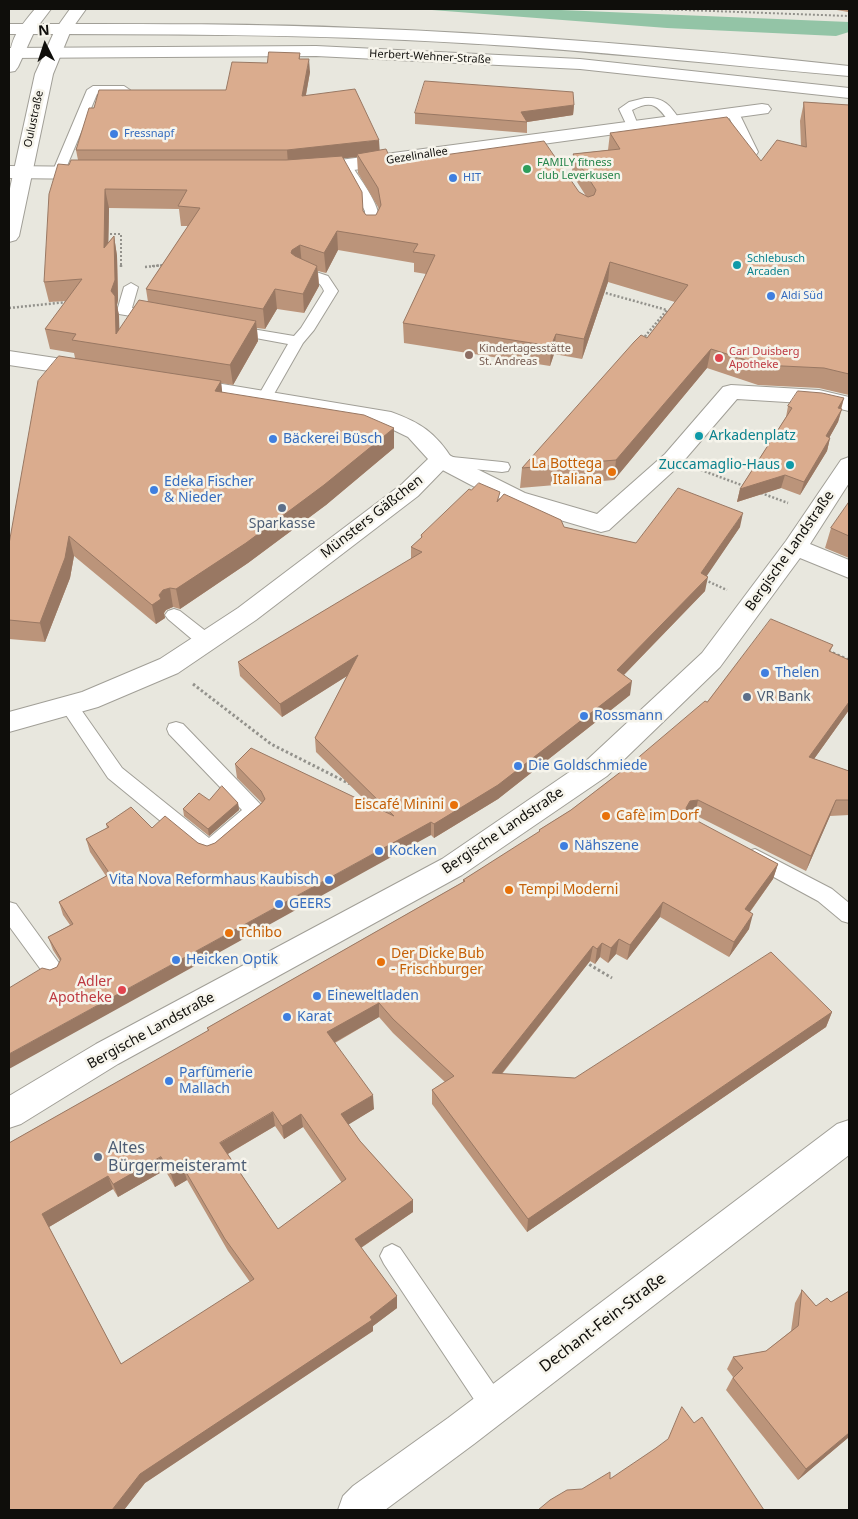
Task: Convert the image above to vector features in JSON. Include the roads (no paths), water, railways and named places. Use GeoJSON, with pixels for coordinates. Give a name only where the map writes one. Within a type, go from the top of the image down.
{"type":"FeatureCollection","features":[{"type":"Feature","properties":{"kind":"street"},"geometry":{"type":"LineString","coordinates":[[10,57],[27,29],[43,9]]}},
{"type":"Feature","properties":{"kind":"street","name":"Oulustraße"},"geometry":{"type":"LineString","coordinates":[[9,236],[16,172],[36,104],[52,53],[63,30],[78,9]]}},
{"type":"Feature","properties":{"kind":"street","name":"Herbert-Wehner-Straße"},"geometry":{"type":"LineString","coordinates":[[9,29],[311,31],[406,34],[580,45],[849,71]]}},
{"type":"Feature","properties":{"kind":"street","name":"Herbert-Wehner-Straße"},"geometry":{"type":"LineString","coordinates":[[10,57],[52,53],[316,51],[570,63],[849,93]]}},
{"type":"Feature","properties":{"kind":"street","name":"Gezelinallee"},"geometry":{"type":"LineString","coordinates":[[296,172],[545,145],[632,125],[762,109]]}},
{"type":"Feature","properties":{"kind":"street"},"geometry":{"type":"LineString","coordinates":[[16,172],[110,173]]}},
{"type":"Feature","properties":{"kind":"street"},"geometry":{"type":"LineString","coordinates":[[9,358],[107,373]]}},
{"type":"Feature","properties":{"kind":"street"},"geometry":{"type":"LineString","coordinates":[[163,381],[383,417],[413,429],[428,441],[441,460],[517,499],[602,524],[673,459],[730,392],[819,397],[849,404]]}},
{"type":"Feature","properties":{"kind":"street","name":"Münsters Gäßchen"},"geometry":{"type":"LineString","coordinates":[[9,722],[89,700],[169,666],[247,614],[410,490],[441,460]]}},
{"type":"Feature","properties":{"kind":"street","name":"Bergische Landstraße"},"geometry":{"type":"LineString","coordinates":[[9,1114],[107,1054],[478,851],[597,768],[711,660],[795,547],[849,465]]}},
{"type":"Feature","properties":{"kind":"street"},"geometry":{"type":"LineString","coordinates":[[795,547],[849,570]]}},
{"type":"Feature","properties":{"kind":"street","name":"Dechant-Fein-Straße"},"geometry":{"type":"LineString","coordinates":[[357,1510],[367,1500],[494,1407],[849,1135]]}},
{"type":"Feature","properties":{"kind":"lane"},"geometry":{"type":"LineString","coordinates":[[58,173],[92,90],[141,90]]}},
{"type":"Feature","properties":{"kind":"lane"},"geometry":{"type":"LineString","coordinates":[[733,113],[752,152]]}},
{"type":"Feature","properties":{"kind":"lane"},"geometry":{"type":"LineString","coordinates":[[346,167],[372,211],[372,230]]}},
{"type":"Feature","properties":{"kind":"lane"},"geometry":{"type":"LineString","coordinates":[[265,398],[298,341],[332,291],[329,283],[324,278],[301,271]]}},
{"type":"Feature","properties":{"kind":"lane"},"geometry":{"type":"LineString","coordinates":[[132,287],[124,311],[172,319]]}},
{"type":"Feature","properties":{"kind":"lane"},"geometry":{"type":"LineString","coordinates":[[220,328],[298,341]]}},
{"type":"Feature","properties":{"kind":"lane"},"geometry":{"type":"LineString","coordinates":[[441,460],[502,467]]}},
{"type":"Feature","properties":{"kind":"lane"},"geometry":{"type":"LineString","coordinates":[[174,615],[206,641]]}},
{"type":"Feature","properties":{"kind":"lane"},"geometry":{"type":"LineString","coordinates":[[69,706],[115,773],[209,849],[255,810],[176,729]]}},
{"type":"Feature","properties":{"kind":"lane"},"geometry":{"type":"LineString","coordinates":[[738,848],[825,895],[849,915]]}},
{"type":"Feature","properties":{"kind":"lane"},"geometry":{"type":"LineString","coordinates":[[9,910],[54,972]]}},
{"type":"Feature","properties":{"kind":"lane"},"geometry":{"type":"LineString","coordinates":[[392,1256],[494,1407]]}},
{"type":"Feature","properties":{"kind":"place","name":"Fressnapf"},"geometry":{"type":"Point","coordinates":[114,134]}},
{"type":"Feature","properties":{"kind":"place","name":"FAMILY fitness club Leverkusen"},"geometry":{"type":"Point","coordinates":[527,169]}},
{"type":"Feature","properties":{"kind":"place","name":"HIT"},"geometry":{"type":"Point","coordinates":[453,178]}},
{"type":"Feature","properties":{"kind":"place","name":"Schlebusch Arcaden"},"geometry":{"type":"Point","coordinates":[737,265]}},
{"type":"Feature","properties":{"kind":"place","name":"Aldi Süd"},"geometry":{"type":"Point","coordinates":[771,296]}},
{"type":"Feature","properties":{"kind":"place","name":"Kindertagesstätte St. Andreas"},"geometry":{"type":"Point","coordinates":[469,355]}},
{"type":"Feature","properties":{"kind":"place","name":"Carl Duisberg Apotheke"},"geometry":{"type":"Point","coordinates":[719,358]}},
{"type":"Feature","properties":{"kind":"place","name":"Arkadenplatz"},"geometry":{"type":"Point","coordinates":[699,436]}},
{"type":"Feature","properties":{"kind":"place","name":"Bäckerei Büsch"},"geometry":{"type":"Point","coordinates":[273,439]}},
{"type":"Feature","properties":{"kind":"place","name":"Zuccamaglio-Haus"},"geometry":{"type":"Point","coordinates":[790,465]}},
{"type":"Feature","properties":{"kind":"place","name":"La Bottega Italiana"},"geometry":{"type":"Point","coordinates":[612,472]}},
{"type":"Feature","properties":{"kind":"place","name":"Edeka Fischer & Nieder"},"geometry":{"type":"Point","coordinates":[154,490]}},
{"type":"Feature","properties":{"kind":"place","name":"Sparkasse"},"geometry":{"type":"Point","coordinates":[282,508]}},
{"type":"Feature","properties":{"kind":"place","name":"Thelen"},"geometry":{"type":"Point","coordinates":[765,673]}},
{"type":"Feature","properties":{"kind":"place","name":"VR Bank"},"geometry":{"type":"Point","coordinates":[747,697]}},
{"type":"Feature","properties":{"kind":"place","name":"Rossmann"},"geometry":{"type":"Point","coordinates":[584,716]}},
{"type":"Feature","properties":{"kind":"place","name":"Die Goldschmiede"},"geometry":{"type":"Point","coordinates":[518,766]}},
{"type":"Feature","properties":{"kind":"place","name":"Eiscafé Minini"},"geometry":{"type":"Point","coordinates":[454,805]}},
{"type":"Feature","properties":{"kind":"place","name":"Cafè im Dorf"},"geometry":{"type":"Point","coordinates":[606,816]}},
{"type":"Feature","properties":{"kind":"place","name":"Nähszene"},"geometry":{"type":"Point","coordinates":[564,846]}},
{"type":"Feature","properties":{"kind":"place","name":"Kocken"},"geometry":{"type":"Point","coordinates":[379,851]}},
{"type":"Feature","properties":{"kind":"place","name":"Vita Nova Reformhaus Kaubisch"},"geometry":{"type":"Point","coordinates":[329,880]}},
{"type":"Feature","properties":{"kind":"place","name":"Tempi Moderni"},"geometry":{"type":"Point","coordinates":[509,890]}},
{"type":"Feature","properties":{"kind":"place","name":"GEERS"},"geometry":{"type":"Point","coordinates":[279,904]}},
{"type":"Feature","properties":{"kind":"place","name":"Tchibo"},"geometry":{"type":"Point","coordinates":[229,933]}},
{"type":"Feature","properties":{"kind":"place","name":"Heicken Optik"},"geometry":{"type":"Point","coordinates":[176,960]}},
{"type":"Feature","properties":{"kind":"place","name":"Der Dicke Bub - Frischburger"},"geometry":{"type":"Point","coordinates":[381,962]}},
{"type":"Feature","properties":{"kind":"place","name":"Adler Apotheke"},"geometry":{"type":"Point","coordinates":[122,990]}},
{"type":"Feature","properties":{"kind":"place","name":"Eineweltladen"},"geometry":{"type":"Point","coordinates":[317,996]}},
{"type":"Feature","properties":{"kind":"place","name":"Karat"},"geometry":{"type":"Point","coordinates":[287,1017]}},
{"type":"Feature","properties":{"kind":"place","name":"Parfümerie Mallach"},"geometry":{"type":"Point","coordinates":[169,1081]}},
{"type":"Feature","properties":{"kind":"place","name":"Altes Bürgermeisteramt"},"geometry":{"type":"Point","coordinates":[98,1157]}}]}
